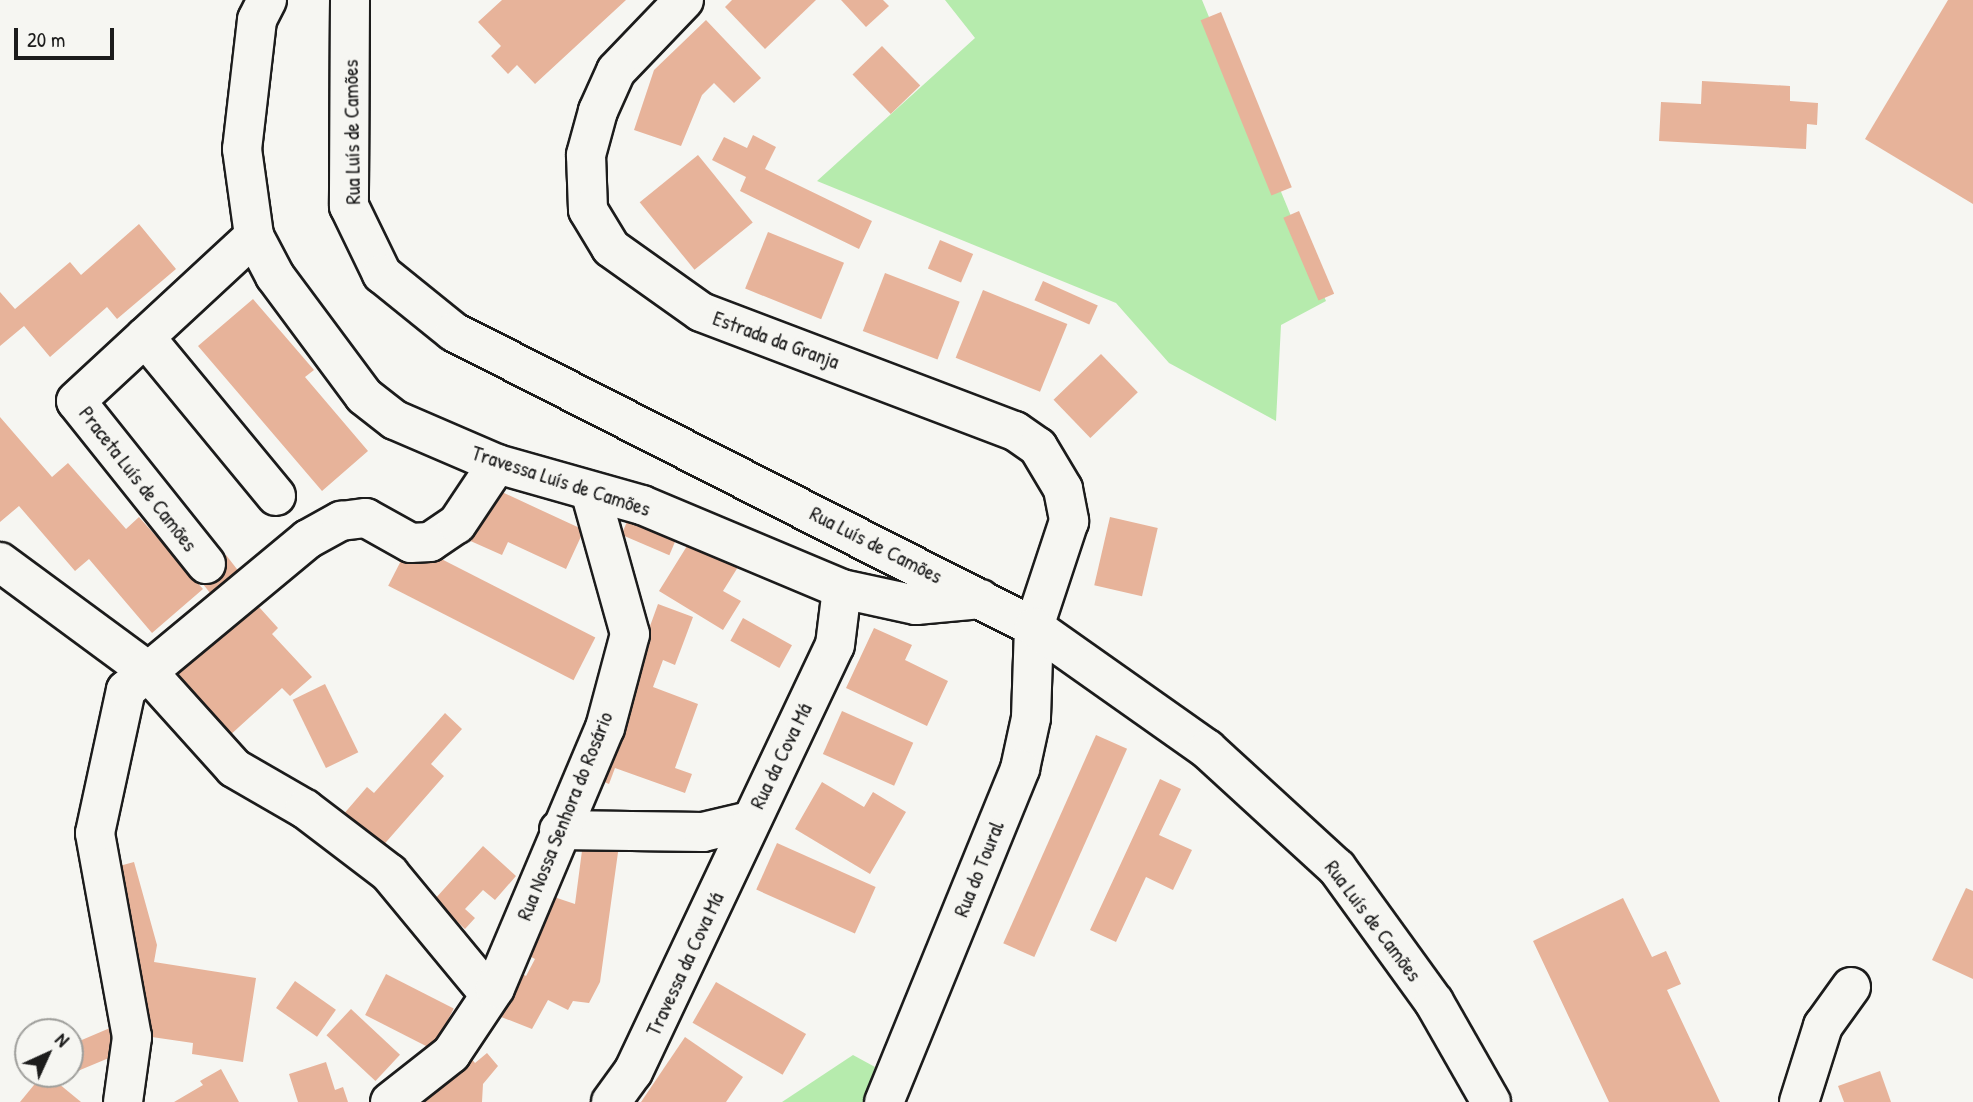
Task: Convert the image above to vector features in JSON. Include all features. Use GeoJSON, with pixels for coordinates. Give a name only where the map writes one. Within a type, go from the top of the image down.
{"type":"FeatureCollection","features":[{"type":"Feature","properties":{"kind":"street","name":"Travessa Luís de Camões"},"geometry":{"type":"LineString","coordinates":[[267,0],[257,20],[242,149],[254,236],[275,276],[364,396],[395,420],[497,464],[642,505],[842,589],[916,605],[981,599]]}},
{"type":"Feature","properties":{"kind":"street","name":"Rua Luís de Camões"},"geometry":{"type":"LineString","coordinates":[[350,0],[349,205],[382,274],[454,332],[1034,627],[1208,749],[1337,868],[1434,1002],[1491,1102]]}},
{"type":"Feature","properties":{"kind":"street","name":"Estrada da Granja"},"geometry":{"type":"LineString","coordinates":[[684,0],[616,71],[598,111],[586,155],[588,210],[611,248],[701,312],[988,418],[1038,447],[1063,489],[1069,521],[1034,627]]}},
{"type":"Feature","properties":{"kind":"street","name":"Praceta Luís de Camões"},"geometry":{"type":"LineString","coordinates":[[206,564],[76,401],[254,236]]}},
{"type":"Feature","properties":{"kind":"street"},"geometry":{"type":"LineString","coordinates":[[145,337],[276,496]]}},
{"type":"Feature","properties":{"kind":"street"},"geometry":{"type":"LineString","coordinates":[[123,1102],[132,1037],[95,833],[126,690],[145,669],[308,539],[341,521],[366,518],[411,543],[430,542],[457,524],[497,464]]}},
{"type":"Feature","properties":{"kind":"street","name":"Rua Nossa Senhora do Rosário"},"geometry":{"type":"LineString","coordinates":[[390,1102],[451,1054],[491,995],[559,830],[605,728],[630,634],[590,491]]}},
{"type":"Feature","properties":{"kind":"street"},"geometry":{"type":"LineString","coordinates":[[0,562],[145,669],[234,768],[305,809],[389,873],[491,995]]}},
{"type":"Feature","properties":{"kind":"street","name":"Rua da Cova Má"},"geometry":{"type":"LineString","coordinates":[[559,830],[703,832],[749,821],[835,645],[842,589]]}},
{"type":"Feature","properties":{"kind":"street","name":"Rua do Toural"},"geometry":{"type":"LineString","coordinates":[[884,1102],[1020,769],[1031,718],[1034,627]]}},
{"type":"Feature","properties":{"kind":"street","name":"Travessa da Cova Má"},"geometry":{"type":"LineString","coordinates":[[611,1102],[650,1037],[749,821]]}},
{"type":"Feature","properties":{"kind":"street"},"geometry":{"type":"LineString","coordinates":[[1799,1102],[1823,1026],[1851,987]]}},
{"type":"Feature","properties":{"kind":"green space"},"geometry":{"type":"Polygon","coordinates":[[[945,0],[1202,0],[1326,301],[1281,325],[1276,421],[1169,363],[1116,303],[817,181],[975,38],[945,0]]]}},
{"type":"Feature","properties":{"kind":"green space"},"geometry":{"type":"Polygon","coordinates":[[[853,1055],[875,1067],[863,1102],[782,1102],[853,1055]]]}},
{"type":"Feature","properties":{"kind":"building"},"geometry":{"type":"Polygon","coordinates":[[[502,0],[626,0],[535,84],[517,65],[508,74],[491,56],[501,46],[478,22],[502,0]]]}},
{"type":"Feature","properties":{"kind":"building"},"geometry":{"type":"Polygon","coordinates":[[[732,0],[816,0],[765,49],[725,7],[732,0]]]}},
{"type":"Feature","properties":{"kind":"building"},"geometry":{"type":"Polygon","coordinates":[[[841,0],[883,0],[889,6],[866,27],[841,0]]]}},
{"type":"Feature","properties":{"kind":"building"},"geometry":{"type":"Polygon","coordinates":[[[1948,0],[1973,0],[1973,204],[1865,139],[1948,0]]]}},
{"type":"Feature","properties":{"kind":"building"},"geometry":{"type":"Polygon","coordinates":[[[1221,12],[1292,187],[1271,195],[1201,20],[1221,12]]]}},
{"type":"Feature","properties":{"kind":"building"},"geometry":{"type":"Polygon","coordinates":[[[706,20],[761,78],[734,103],[714,83],[702,95],[681,146],[634,130],[654,70],[706,20]]]}},
{"type":"Feature","properties":{"kind":"building"},"geometry":{"type":"Polygon","coordinates":[[[882,46],[920,86],[891,114],[853,74],[882,46]]]}},
{"type":"Feature","properties":{"kind":"building"},"geometry":{"type":"Polygon","coordinates":[[[1702,81],[1790,86],[1790,101],[1818,103],[1817,125],[1807,124],[1806,149],[1659,141],[1661,102],[1701,104],[1702,81]]]}},
{"type":"Feature","properties":{"kind":"building"},"geometry":{"type":"Polygon","coordinates":[[[753,135],[776,147],[765,169],[872,221],[859,249],[740,191],[746,177],[712,160],[724,137],[747,148],[753,135]]]}},
{"type":"Feature","properties":{"kind":"building"},"geometry":{"type":"Polygon","coordinates":[[[698,155],[753,223],[694,270],[640,202],[698,155]]]}},
{"type":"Feature","properties":{"kind":"building"},"geometry":{"type":"Polygon","coordinates":[[[1299,211],[1334,294],[1319,300],[1283,218],[1299,211]]]}},
{"type":"Feature","properties":{"kind":"building"},"geometry":{"type":"Polygon","coordinates":[[[139,224],[176,269],[117,319],[107,307],[50,357],[24,326],[0,346],[0,292],[15,309],[70,262],[81,275],[139,224]]]}},
{"type":"Feature","properties":{"kind":"building"},"geometry":{"type":"Polygon","coordinates":[[[768,232],[844,263],[821,319],[745,289],[768,232]]]}},
{"type":"Feature","properties":{"kind":"building"},"geometry":{"type":"Polygon","coordinates":[[[940,240],[973,254],[961,283],[928,269],[940,240]]]}},
{"type":"Feature","properties":{"kind":"building"},"geometry":{"type":"Polygon","coordinates":[[[885,273],[960,302],[937,360],[863,331],[885,273]]]}},
{"type":"Feature","properties":{"kind":"building"},"geometry":{"type":"Polygon","coordinates":[[[1043,281],[1098,305],[1089,325],[1034,300],[1043,281]]]}},
{"type":"Feature","properties":{"kind":"building"},"geometry":{"type":"Polygon","coordinates":[[[983,290],[1067,324],[1040,392],[956,358],[983,290]]]}},
{"type":"Feature","properties":{"kind":"building"},"geometry":{"type":"Polygon","coordinates":[[[253,299],[314,370],[305,377],[368,451],[322,491],[198,346],[253,299]]]}},
{"type":"Feature","properties":{"kind":"building"},"geometry":{"type":"Polygon","coordinates":[[[1101,354],[1138,392],[1090,438],[1054,400],[1101,354]]]}},
{"type":"Feature","properties":{"kind":"building"},"geometry":{"type":"Polygon","coordinates":[[[0,417],[52,477],[68,463],[126,529],[139,517],[203,589],[152,633],[89,559],[75,571],[19,506],[0,522],[0,417]]]}},
{"type":"Feature","properties":{"kind":"building"},"geometry":{"type":"Polygon","coordinates":[[[491,487],[584,530],[566,569],[508,542],[502,555],[466,539],[491,487]]]}},
{"type":"Feature","properties":{"kind":"building"},"geometry":{"type":"Polygon","coordinates":[[[632,510],[680,530],[669,555],[621,535],[632,510]]]}},
{"type":"Feature","properties":{"kind":"building"},"geometry":{"type":"Polygon","coordinates":[[[1110,517],[1158,528],[1142,596],[1094,585],[1110,517]]]}},
{"type":"Feature","properties":{"kind":"building"},"geometry":{"type":"Polygon","coordinates":[[[692,538],[738,567],[723,591],[741,601],[723,630],[659,591],[692,538]]]}},
{"type":"Feature","properties":{"kind":"building"},"geometry":{"type":"Polygon","coordinates":[[[410,543],[595,637],[574,680],[388,586],[410,543]]]}},
{"type":"Feature","properties":{"kind":"building"},"geometry":{"type":"Polygon","coordinates":[[[226,555],[241,574],[212,596],[198,577],[226,555]]]}},
{"type":"Feature","properties":{"kind":"building"},"geometry":{"type":"Polygon","coordinates":[[[250,597],[278,628],[272,634],[312,677],[290,696],[282,688],[228,737],[169,672],[250,597]]]}},
{"type":"Feature","properties":{"kind":"building"},"geometry":{"type":"Polygon","coordinates":[[[658,604],[693,617],[675,665],[663,660],[653,687],[698,704],[675,768],[692,774],[685,793],[615,768],[609,784],[595,778],[658,604]]]}},
{"type":"Feature","properties":{"kind":"building"},"geometry":{"type":"Polygon","coordinates":[[[743,618],[792,645],[779,668],[730,641],[743,618]]]}},
{"type":"Feature","properties":{"kind":"building"},"geometry":{"type":"Polygon","coordinates":[[[874,628],[912,645],[905,660],[948,681],[927,726],[846,688],[874,628]]]}},
{"type":"Feature","properties":{"kind":"building"},"geometry":{"type":"Polygon","coordinates":[[[325,684],[358,752],[326,768],[293,700],[325,684]]]}},
{"type":"Feature","properties":{"kind":"building"},"geometry":{"type":"Polygon","coordinates":[[[842,711],[913,743],[894,786],[823,754],[842,711]]]}},
{"type":"Feature","properties":{"kind":"building"},"geometry":{"type":"Polygon","coordinates":[[[445,713],[462,729],[431,764],[444,776],[380,849],[342,816],[367,787],[374,793],[445,713]]]}},
{"type":"Feature","properties":{"kind":"building"},"geometry":{"type":"Polygon","coordinates":[[[1096,735],[1127,749],[1034,957],[1003,943],[1096,735]]]}},
{"type":"Feature","properties":{"kind":"building"},"geometry":{"type":"Polygon","coordinates":[[[1160,779],[1181,789],[1159,835],[1192,850],[1173,890],[1146,877],[1116,942],[1090,930],[1160,779]]]}},
{"type":"Feature","properties":{"kind":"building"},"geometry":{"type":"Polygon","coordinates":[[[822,782],[864,807],[873,792],[906,812],[870,874],[795,829],[822,782]]]}},
{"type":"Feature","properties":{"kind":"building"},"geometry":{"type":"Polygon","coordinates":[[[620,838],[600,982],[589,1003],[573,1001],[568,1010],[548,1000],[532,1029],[486,1011],[510,967],[526,976],[535,959],[515,948],[527,926],[542,928],[551,896],[575,904],[583,843],[620,838]]]}},
{"type":"Feature","properties":{"kind":"building"},"geometry":{"type":"Polygon","coordinates":[[[777,843],[876,887],[855,934],[756,890],[777,843]]]}},
{"type":"Feature","properties":{"kind":"building"},"geometry":{"type":"Polygon","coordinates":[[[483,846],[516,876],[495,900],[483,890],[465,909],[475,918],[465,929],[434,900],[483,846]]]}},
{"type":"Feature","properties":{"kind":"building"},"geometry":{"type":"Polygon","coordinates":[[[134,862],[157,945],[154,962],[256,978],[243,1062],[192,1054],[193,1043],[145,1036],[112,868],[134,862]]]}},
{"type":"Feature","properties":{"kind":"building"},"geometry":{"type":"Polygon","coordinates":[[[1966,888],[1973,891],[1973,979],[1932,960],[1966,888]]]}},
{"type":"Feature","properties":{"kind":"building"},"geometry":{"type":"Polygon","coordinates":[[[1623,898],[1652,957],[1666,951],[1681,984],[1667,990],[1720,1102],[1609,1102],[1533,941],[1623,898]]]}},
{"type":"Feature","properties":{"kind":"building"},"geometry":{"type":"Polygon","coordinates":[[[386,974],[454,1009],[433,1049],[365,1015],[386,974]]]}},
{"type":"Feature","properties":{"kind":"building"},"geometry":{"type":"Polygon","coordinates":[[[295,981],[336,1010],[317,1037],[276,1008],[295,981]]]}},
{"type":"Feature","properties":{"kind":"building"},"geometry":{"type":"Polygon","coordinates":[[[716,982],[806,1034],[783,1075],[693,1023],[716,982]]]}},
{"type":"Feature","properties":{"kind":"building"},"geometry":{"type":"Polygon","coordinates":[[[351,1009],[400,1055],[375,1081],[326,1035],[351,1009]]]}},
{"type":"Feature","properties":{"kind":"building"},"geometry":{"type":"Polygon","coordinates":[[[117,1025],[128,1050],[84,1068],[84,1039],[117,1025]]]}},
{"type":"Feature","properties":{"kind":"building"},"geometry":{"type":"Polygon","coordinates":[[[685,1037],[743,1077],[726,1102],[641,1102],[685,1037]]]}},
{"type":"Feature","properties":{"kind":"building"},"geometry":{"type":"Polygon","coordinates":[[[462,1047],[475,1063],[487,1053],[498,1066],[483,1084],[482,1102],[398,1102],[462,1047]]]}},
{"type":"Feature","properties":{"kind":"building"},"geometry":{"type":"Polygon","coordinates":[[[326,1062],[335,1090],[343,1087],[348,1102],[298,1102],[289,1074],[326,1062]]]}},
{"type":"Feature","properties":{"kind":"building"},"geometry":{"type":"Polygon","coordinates":[[[221,1069],[239,1102],[174,1102],[203,1085],[200,1081],[221,1069]]]}},
{"type":"Feature","properties":{"kind":"building"},"geometry":{"type":"Polygon","coordinates":[[[1880,1071],[1891,1102],[1844,1102],[1838,1086],[1880,1071]]]}},
{"type":"Feature","properties":{"kind":"building"},"geometry":{"type":"Polygon","coordinates":[[[32,1088],[64,1088],[81,1102],[20,1102],[32,1088]]]}}]}
